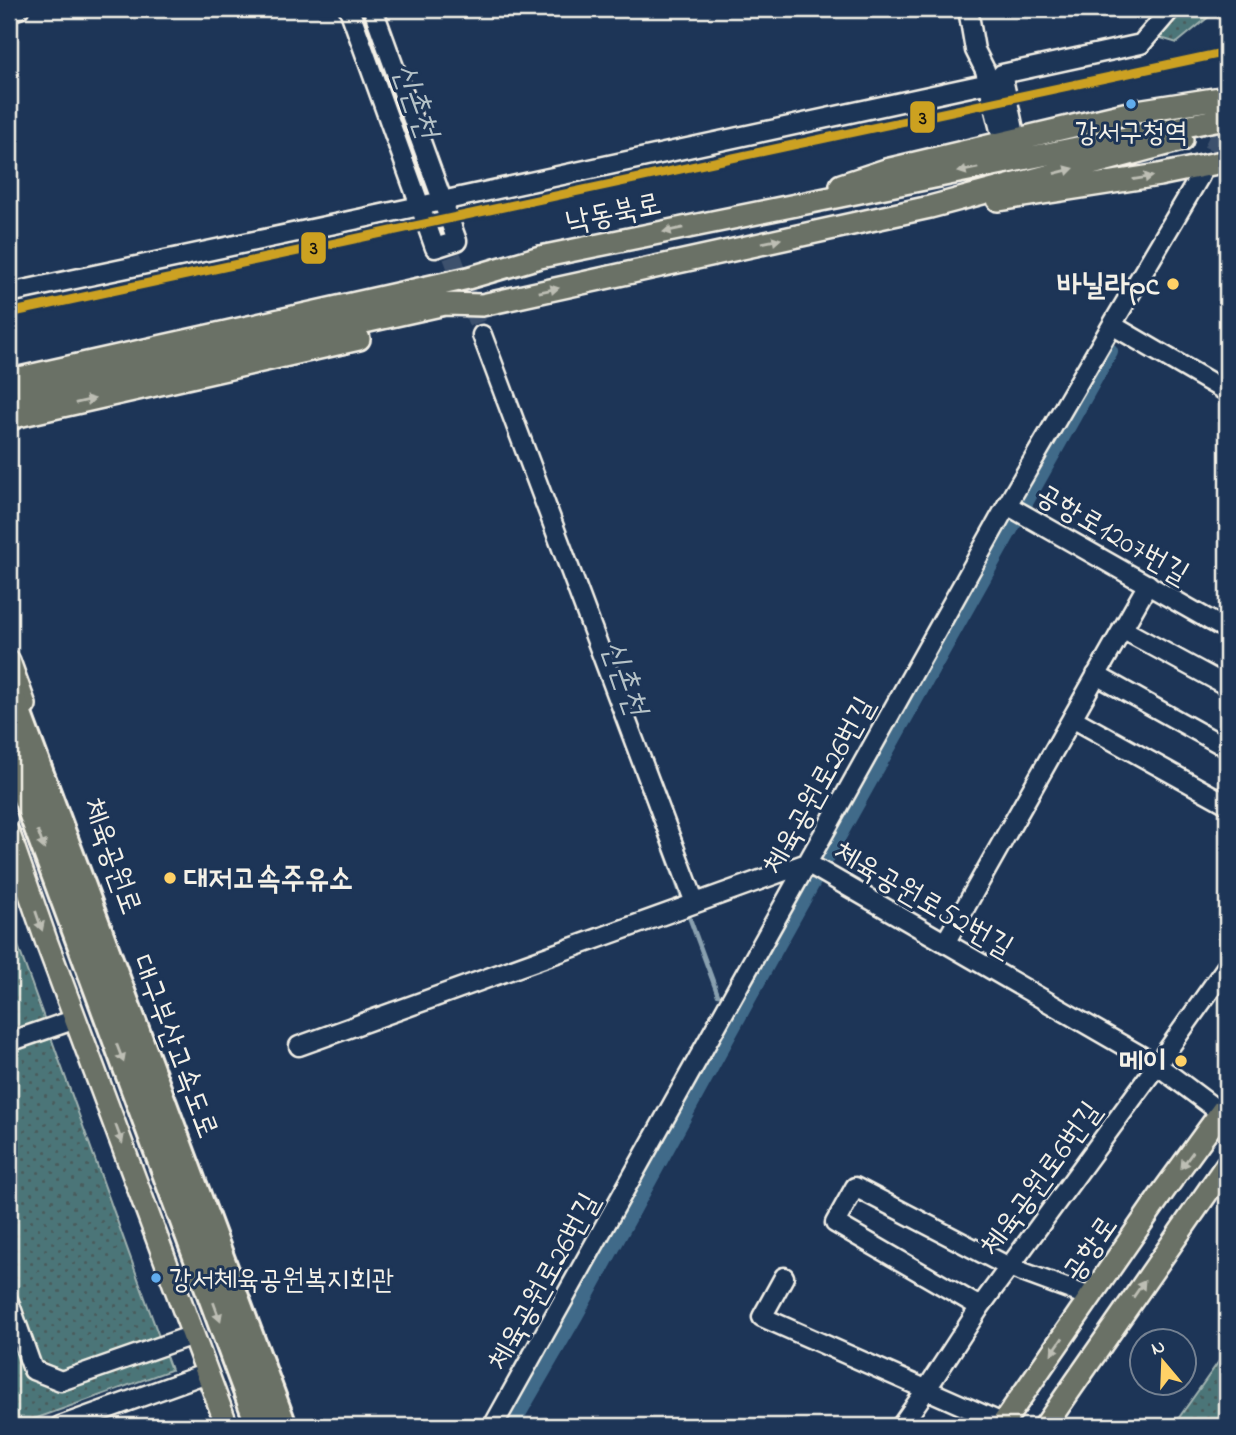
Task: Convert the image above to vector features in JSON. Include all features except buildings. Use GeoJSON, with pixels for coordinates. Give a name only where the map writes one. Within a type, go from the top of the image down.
{"type":"FeatureCollection","features":[{"type":"Feature","properties":{"kind":"highway","name":"대구부산고속도로"},"geometry":{"type":"LineString","coordinates":[[9,688],[284,1426]]}},
{"type":"Feature","properties":{"kind":"highway","name":"대구부산고속도로"},"geometry":{"type":"LineString","coordinates":[[9,753],[259,1426]]}},
{"type":"Feature","properties":{"kind":"main road"},"geometry":{"type":"LineString","coordinates":[[755,214],[886,170],[1137,111],[1227,97]]}},
{"type":"Feature","properties":{"kind":"main road","name":"낙동북로"},"geometry":{"type":"LineString","coordinates":[[12,388],[468,278],[540,257],[1227,119]]}},
{"type":"Feature","properties":{"kind":"main road","name":"낙동북로"},"geometry":{"type":"LineString","coordinates":[[12,388],[445,304],[482,305],[930,207],[1227,127]]}},
{"type":"Feature","properties":{"kind":"main road"},"geometry":{"type":"LineString","coordinates":[[930,207],[1015,198],[1159,175],[1227,161]]}},
{"type":"Feature","properties":{"kind":"main road"},"geometry":{"type":"LineString","coordinates":[[12,388],[453,269],[540,257]]}},
{"type":"Feature","properties":{"kind":"main road"},"geometry":{"type":"LineString","coordinates":[[12,388],[403,329],[482,305]]}},
{"type":"Feature","properties":{"kind":"main road","name":"체육공원로"},"geometry":{"type":"LineString","coordinates":[[9,661],[291,1426]]}},
{"type":"Feature","properties":{"kind":"main road"},"geometry":{"type":"LineString","coordinates":[[9,834],[227,1426]]}},
{"type":"Feature","properties":{"kind":"main road","name":"공항로"},"geometry":{"type":"LineString","coordinates":[[1005,1425],[1090,1297],[1224,1109]]}},
{"type":"Feature","properties":{"kind":"main road"},"geometry":{"type":"LineString","coordinates":[[1045,1426],[1227,1164]]}},
{"type":"Feature","properties":{"kind":"street"},"geometry":{"type":"LineString","coordinates":[[9,12],[19,9]]}},
{"type":"Feature","properties":{"kind":"street"},"geometry":{"type":"LineString","coordinates":[[349,9],[435,248],[450,250],[457,241],[373,9]]}},
{"type":"Feature","properties":{"kind":"street"},"geometry":{"type":"LineString","coordinates":[[968,9],[975,50],[985,70],[1009,140]]}},
{"type":"Feature","properties":{"kind":"street"},"geometry":{"type":"LineString","coordinates":[[1009,140],[1002,74],[1140,44],[1171,9]]}},
{"type":"Feature","properties":{"kind":"street"},"geometry":{"type":"LineString","coordinates":[[9,293],[989,83]]}},
{"type":"Feature","properties":{"kind":"street","name":"체육공원로26번길"},"geometry":{"type":"LineString","coordinates":[[493,1426],[1007,505],[1200,176]]}},
{"type":"Feature","properties":{"kind":"street"},"geometry":{"type":"LineString","coordinates":[[1111,325],[1227,391]]}},
{"type":"Feature","properties":{"kind":"street"},"geometry":{"type":"LineString","coordinates":[[482,335],[695,903]]}},
{"type":"Feature","properties":{"kind":"street","name":"공항로1207번길"},"geometry":{"type":"LineString","coordinates":[[1007,505],[1227,630]]}},
{"type":"Feature","properties":{"kind":"street"},"geometry":{"type":"LineString","coordinates":[[945,943],[1147,584]]}},
{"type":"Feature","properties":{"kind":"street"},"geometry":{"type":"LineString","coordinates":[[1122,629],[1227,686]]}},
{"type":"Feature","properties":{"kind":"street"},"geometry":{"type":"LineString","coordinates":[[1096,675],[1227,748]]}},
{"type":"Feature","properties":{"kind":"street"},"geometry":{"type":"LineString","coordinates":[[1072,718],[1227,804]]}},
{"type":"Feature","properties":{"kind":"street","name":"체육공원로52번길"},"geometry":{"type":"LineString","coordinates":[[299,1046],[807,863],[1157,1065],[1224,1109]]}},
{"type":"Feature","properties":{"kind":"street","name":"체육공원로6번길"},"geometry":{"type":"LineString","coordinates":[[901,1426],[980,1307],[1227,966]]}},
{"type":"Feature","properties":{"kind":"street"},"geometry":{"type":"LineString","coordinates":[[9,1042],[76,1019]]}},
{"type":"Feature","properties":{"kind":"street"},"geometry":{"type":"LineString","coordinates":[[980,1307],[835,1223],[855,1187],[1009,1267],[1090,1297]]}},
{"type":"Feature","properties":{"kind":"street"},"geometry":{"type":"LineString","coordinates":[[784,1277],[762,1317],[1005,1425]]}},
{"type":"Feature","properties":{"kind":"street"},"geometry":{"type":"LineString","coordinates":[[9,1301],[33,1370],[61,1381],[194,1335]]}},
{"type":"Feature","properties":{"kind":"street"},"geometry":{"type":"LineString","coordinates":[[60,1426],[207,1373]]}},
{"type":"Feature","properties":{"kind":"green space"},"geometry":{"type":"Polygon","coordinates":[[[1177,9],[1227,9],[1227,12],[1211,15],[1177,43],[1154,36],[1177,9]]]}},
{"type":"Feature","properties":{"kind":"green space"},"geometry":{"type":"Polygon","coordinates":[[[9,921],[171,1370],[15,1426],[9,1426],[9,921]]]}},
{"type":"Feature","properties":{"kind":"green space"},"geometry":{"type":"Polygon","coordinates":[[[1227,1350],[1227,1426],[1173,1426],[1194,1396],[1198,1396],[1198,1391],[1227,1350]]]}},
{"type":"Feature","properties":{"kind":"waterway","name":"신촌천"},"geometry":{"type":"LineString","coordinates":[[360,9],[429,199]]}},
{"type":"Feature","properties":{"kind":"waterway"},"geometry":{"type":"LineString","coordinates":[[511,1426],[576,1314],[773,953],[1110,351]]}},
{"type":"Feature","properties":{"kind":"waterway","name":"신촌천"},"geometry":{"type":"LineString","coordinates":[[643,789],[684,903]]}},
{"type":"Feature","properties":{"kind":"waterway","name":"신촌천"},"geometry":{"type":"LineString","coordinates":[[687,911],[718,995]]}},
{"type":"Feature","properties":{"kind":"waterway","name":"신촌천"},"geometry":{"type":"LineString","coordinates":[[727,1020],[731,1030]]}},
{"type":"Feature","properties":{"kind":"tunnel"},"geometry":{"type":"LineString","coordinates":[[1201,175],[1227,118]]}},
{"type":"Feature","properties":{"kind":"tunnel"},"geometry":{"type":"LineString","coordinates":[[452,256],[482,335]]}},
{"type":"Feature","properties":{"kind":"transit line","name":"3"},"geometry":{"type":"LineString","coordinates":[[9,313],[1227,52]]}},
{"type":"Feature","properties":{"kind":"place","name":"강서구청역"},"geometry":{"type":"Point","coordinates":[1131,104]}},
{"type":"Feature","properties":{"kind":"place","name":"바닐라pc"},"geometry":{"type":"Point","coordinates":[1173,284]}},
{"type":"Feature","properties":{"kind":"place","name":"대저고속주유소"},"geometry":{"type":"Point","coordinates":[170,878]}},
{"type":"Feature","properties":{"kind":"place","name":"메이"},"geometry":{"type":"Point","coordinates":[1181,1061]}},
{"type":"Feature","properties":{"kind":"place","name":"강서체육공원복지회관"},"geometry":{"type":"Point","coordinates":[156,1278]}}]}
